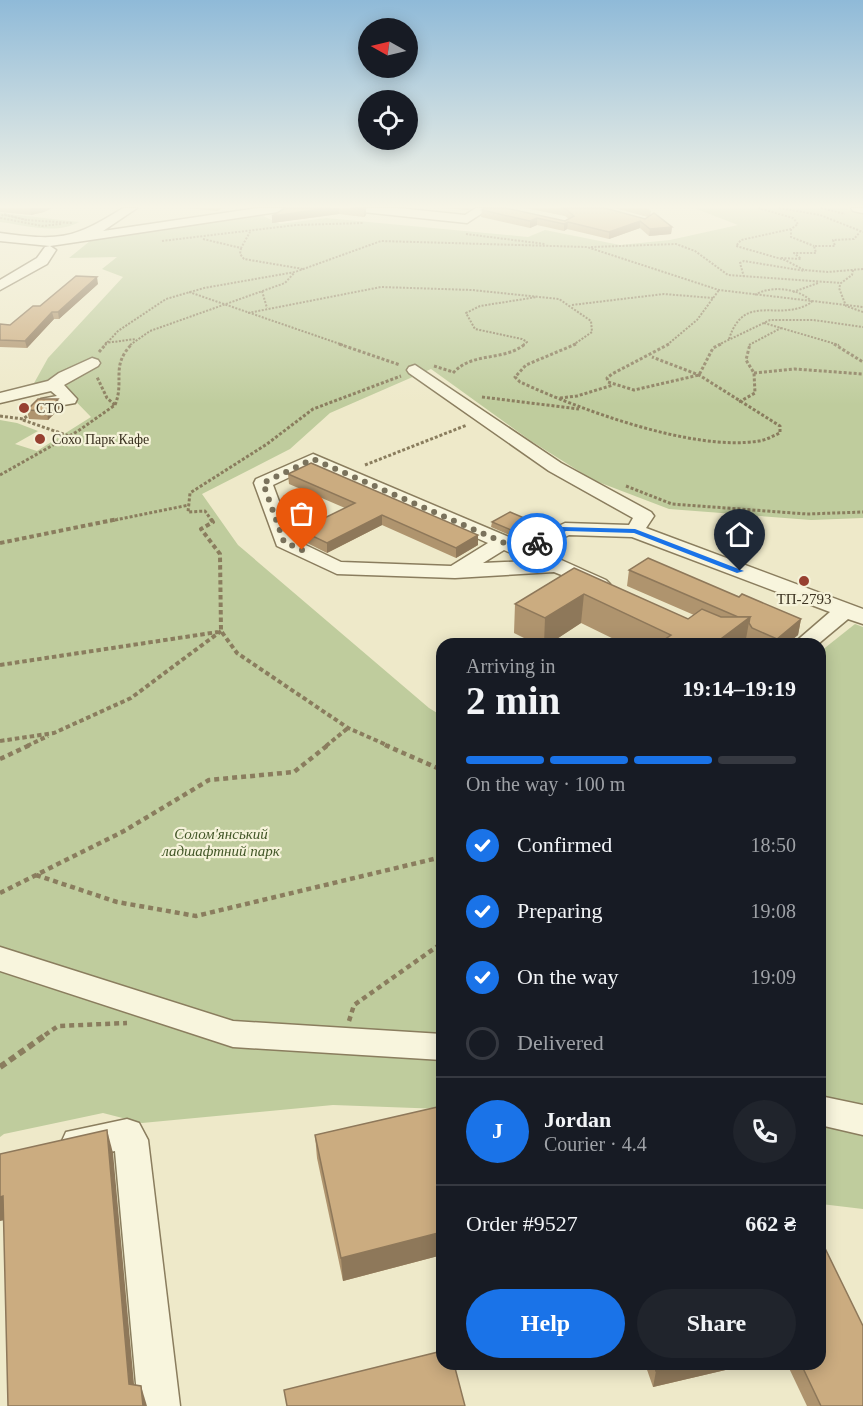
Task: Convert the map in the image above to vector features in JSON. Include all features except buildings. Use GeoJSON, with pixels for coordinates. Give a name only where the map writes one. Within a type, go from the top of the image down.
{"type":"FeatureCollection","features":[{"type":"Feature","properties":{"kind":"street"},"geometry":{"type":"LineString","coordinates":[[0,286],[21,274]]}},
{"type":"Feature","properties":{"kind":"street"},"geometry":{"type":"LineString","coordinates":[[0,398],[54,386],[65,376],[92,363]]}},
{"type":"Feature","properties":{"kind":"street"},"geometry":{"type":"LineString","coordinates":[[415,370],[488,411],[555,467],[644,516],[635,531]]}},
{"type":"Feature","properties":{"kind":"street"},"geometry":{"type":"LineString","coordinates":[[47,403],[69,399],[54,386]]}},
{"type":"Feature","properties":{"kind":"street"},"geometry":{"type":"LineString","coordinates":[[556,566],[455,572],[337,568],[284,542],[263,483],[313,459],[620,593]]}},
{"type":"Feature","properties":{"kind":"street"},"geometry":{"type":"LineString","coordinates":[[523,551],[565,529],[635,531],[857,613]]}},
{"type":"Feature","properties":{"kind":"street"},"geometry":{"type":"LineString","coordinates":[[455,572],[503,542]]}},
{"type":"Feature","properties":{"kind":"street"},"geometry":{"type":"LineString","coordinates":[[814,638],[857,613]]}},
{"type":"Feature","properties":{"kind":"street"},"geometry":{"type":"LineString","coordinates":[[0,959],[233,1034],[436,1047]]}},
{"type":"Feature","properties":{"kind":"street"},"geometry":{"type":"LineString","coordinates":[[826,1111],[863,1120]]}},
{"type":"Feature","properties":{"kind":"street"},"geometry":{"type":"LineString","coordinates":[[47,1150],[119,1134],[127,1134],[131,1140],[159,1406]]}},
{"type":"Feature","properties":{"kind":"path"},"geometry":{"type":"LineString","coordinates":[[115,405],[107,398],[92,363],[104,343],[152,306],[188,291],[286,274]]}},
{"type":"Feature","properties":{"kind":"path"},"geometry":{"type":"LineString","coordinates":[[104,343],[138,338],[285,283],[294,274]]}},
{"type":"Feature","properties":{"kind":"path"},"geometry":{"type":"LineString","coordinates":[[669,274],[719,290],[863,307]]}},
{"type":"Feature","properties":{"kind":"path"},"geometry":{"type":"LineString","coordinates":[[726,274],[841,284],[849,279],[851,274]]}},
{"type":"Feature","properties":{"kind":"path"},"geometry":{"type":"LineString","coordinates":[[793,292],[822,282]]}},
{"type":"Feature","properties":{"kind":"path"},"geometry":{"type":"LineString","coordinates":[[841,284],[839,288],[846,306],[863,312]]}},
{"type":"Feature","properties":{"kind":"path"},"geometry":{"type":"LineString","coordinates":[[248,313],[381,287],[472,290],[540,296],[571,305],[591,321],[593,326],[588,337],[574,346],[521,367],[515,377],[520,382],[587,409],[722,443],[764,441],[780,433],[780,426],[699,375],[652,357]]}},
{"type":"Feature","properties":{"kind":"path"},"geometry":{"type":"LineString","coordinates":[[755,295],[766,289],[793,292],[811,298],[812,302]]}},
{"type":"Feature","properties":{"kind":"path"},"geometry":{"type":"LineString","coordinates":[[613,385],[607,378],[652,357],[672,344],[710,305],[719,290]]}},
{"type":"Feature","properties":{"kind":"path"},"geometry":{"type":"LineString","coordinates":[[188,291],[415,370]]}},
{"type":"Feature","properties":{"kind":"path"},"geometry":{"type":"LineString","coordinates":[[262,291],[267,308]]}},
{"type":"Feature","properties":{"kind":"path"},"geometry":{"type":"LineString","coordinates":[[571,305],[664,294],[713,298]]}},
{"type":"Feature","properties":{"kind":"path"},"geometry":{"type":"LineString","coordinates":[[453,379],[453,372],[459,365],[470,359],[514,349],[527,342],[475,329],[466,313],[480,306],[540,296]]}},
{"type":"Feature","properties":{"kind":"path"},"geometry":{"type":"LineString","coordinates":[[729,339],[732,322],[741,316],[762,308],[800,309],[812,302]]}},
{"type":"Feature","properties":{"kind":"path"},"geometry":{"type":"LineString","coordinates":[[556,398],[577,396],[613,385],[634,390],[647,389],[699,375],[713,348],[761,323],[795,319],[863,327]]}},
{"type":"Feature","properties":{"kind":"path"},"geometry":{"type":"LineString","coordinates":[[761,323],[838,345],[863,362]]}},
{"type":"Feature","properties":{"kind":"path"},"geometry":{"type":"LineString","coordinates":[[739,402],[755,393],[754,373],[746,360],[750,343],[782,328]]}},
{"type":"Feature","properties":{"kind":"path"},"geometry":{"type":"LineString","coordinates":[[0,475],[69,436],[115,405],[120,396],[118,365],[128,348],[138,338]]}},
{"type":"Feature","properties":{"kind":"path"},"geometry":{"type":"LineString","coordinates":[[754,373],[773,369],[820,369],[863,374]]}},
{"type":"Feature","properties":{"kind":"path"},"geometry":{"type":"LineString","coordinates":[[477,395],[484,398],[587,409]]}},
{"type":"Feature","properties":{"kind":"path"},"geometry":{"type":"LineString","coordinates":[[345,473],[488,411],[484,398]]}},
{"type":"Feature","properties":{"kind":"path"},"geometry":{"type":"LineString","coordinates":[[23,419],[39,404],[47,403]]}},
{"type":"Feature","properties":{"kind":"path"},"geometry":{"type":"LineString","coordinates":[[0,416],[23,419],[52,432],[69,436]]}},
{"type":"Feature","properties":{"kind":"path"},"geometry":{"type":"LineString","coordinates":[[621,484],[672,504],[807,514],[863,512]]}},
{"type":"Feature","properties":{"kind":"path"},"geometry":{"type":"LineString","coordinates":[[0,543],[189,505]]}},
{"type":"Feature","properties":{"kind":"path"},"geometry":{"type":"LineString","coordinates":[[0,664],[221,631]]}},
{"type":"Feature","properties":{"kind":"path"},"geometry":{"type":"LineString","coordinates":[[221,631],[237,653],[348,728],[436,767]]}},
{"type":"Feature","properties":{"kind":"path"},"geometry":{"type":"LineString","coordinates":[[0,759],[131,698],[221,631]]}},
{"type":"Feature","properties":{"kind":"path"},"geometry":{"type":"LineString","coordinates":[[0,893],[124,831],[209,780],[294,772],[348,728]]}},
{"type":"Feature","properties":{"kind":"path"},"geometry":{"type":"LineString","coordinates":[[0,741],[54,733]]}},
{"type":"Feature","properties":{"kind":"path"},"geometry":{"type":"LineString","coordinates":[[36,875],[117,902],[196,916],[436,858]]}},
{"type":"Feature","properties":{"kind":"path"},"geometry":{"type":"LineString","coordinates":[[342,1041],[354,1005],[436,947]]}},
{"type":"Feature","properties":{"kind":"path"},"geometry":{"type":"LineString","coordinates":[[0,1067],[58,1026],[129,1023]]}},
{"type":"Feature","properties":{"kind":"green space","name":"Солом'янський ладшафтний парк"},"geometry":{"type":"Polygon","coordinates":[[[114,274],[863,274],[863,518],[811,520],[669,509],[593,480],[531,441],[431,369],[330,413],[290,449],[202,494],[238,545],[436,712],[436,1109],[333,1105],[142,1123],[103,1113],[4,1134],[0,1137],[0,420],[17,423],[38,431],[15,444],[37,451],[91,417],[54,379],[33,385],[48,358],[123,277],[114,274]]]}},
{"type":"Feature","properties":{"kind":"green space"},"geometry":{"type":"Polygon","coordinates":[[[855,624],[863,627],[863,1209],[826,1205],[826,647],[855,624]]]}},
{"type":"Feature","properties":{"kind":"way so far"},"geometry":{"type":"LineString","coordinates":[[302,550],[284,542],[263,483],[313,459],[523,551],[537,543]]}},
{"type":"Feature","properties":{"kind":"place","name":"СТО"},"geometry":{"type":"Point","coordinates":[24,408]}},
{"type":"Feature","properties":{"kind":"place","name":"Сохо Парк Кафе"},"geometry":{"type":"Point","coordinates":[40,439]}},
{"type":"Feature","properties":{"kind":"place","name":"ТП-2793"},"geometry":{"type":"Point","coordinates":[804,581]}},
{"type":"Feature","properties":{"kind":"route"},"geometry":{"type":"LineString","coordinates":[[537,543],[565,529],[635,531],[740,571]]}}]}
